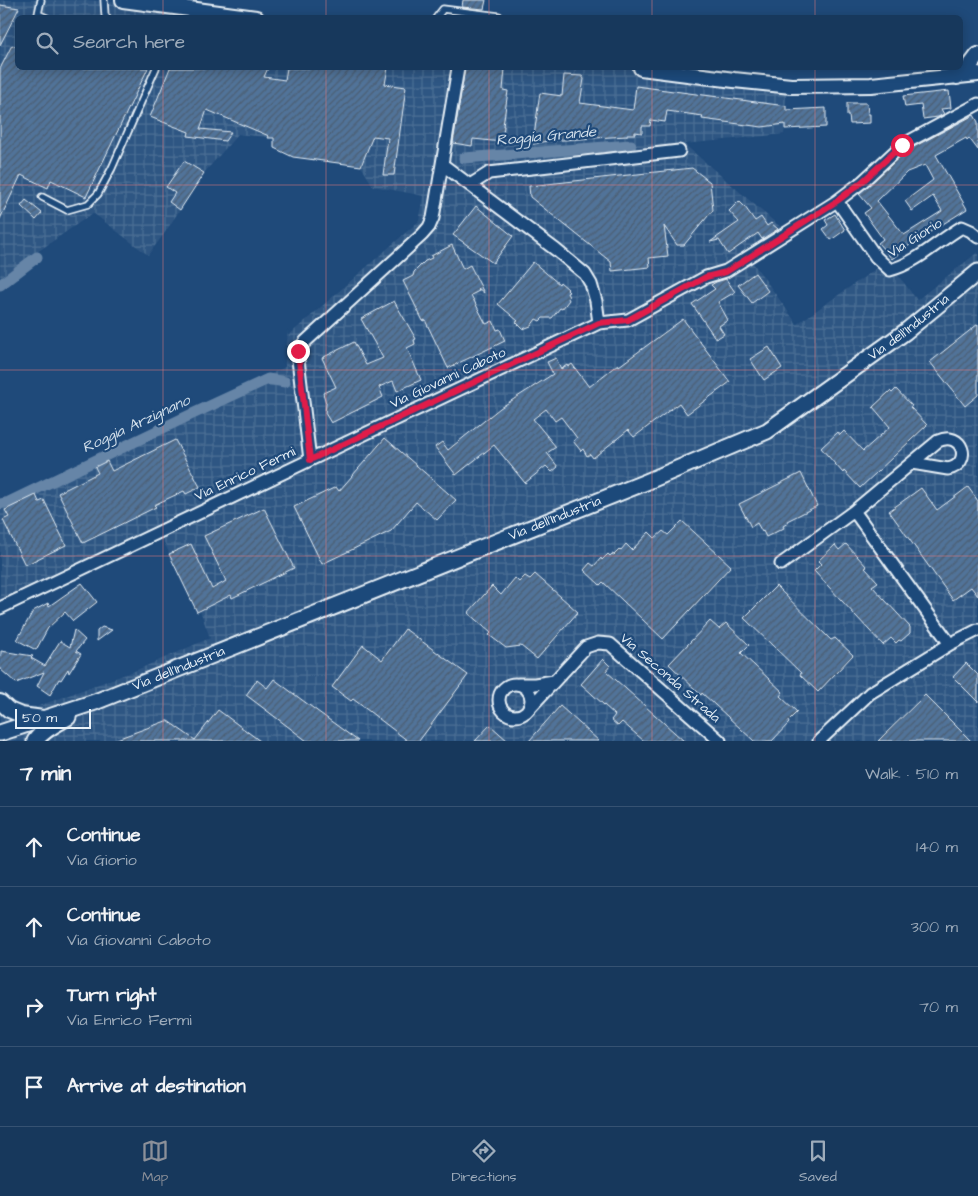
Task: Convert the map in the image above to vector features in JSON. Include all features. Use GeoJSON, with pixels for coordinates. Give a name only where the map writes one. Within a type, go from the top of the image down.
{"type":"FeatureCollection","features":[{"type":"Feature","properties":{"kind":"main road","name":"Via dell'Industria"},"geometry":{"type":"LineString","coordinates":[[0,733],[95,702],[637,485],[766,430],[905,332],[978,272]]}},
{"type":"Feature","properties":{"kind":"main road","name":"Via dell'Industria"},"geometry":{"type":"LineString","coordinates":[[35,741],[49,728],[95,702]]}},
{"type":"Feature","properties":{"kind":"street"},"geometry":{"type":"LineString","coordinates":[[123,0],[174,10],[225,15]]}},
{"type":"Feature","properties":{"kind":"street"},"geometry":{"type":"LineString","coordinates":[[957,77],[969,67],[978,55]]}},
{"type":"Feature","properties":{"kind":"street","name":"Via Enrico Fermi"},"geometry":{"type":"LineString","coordinates":[[0,608],[310,460],[298,351],[306,341],[430,227],[443,165],[458,70]]}},
{"type":"Feature","properties":{"kind":"street"},"geometry":{"type":"LineString","coordinates":[[656,70],[791,86],[871,85],[978,74]]}},
{"type":"Feature","properties":{"kind":"street"},"geometry":{"type":"LineString","coordinates":[[837,201],[862,182],[902,145],[978,104]]}},
{"type":"Feature","properties":{"kind":"street"},"geometry":{"type":"LineString","coordinates":[[470,185],[489,172],[679,151]]}},
{"type":"Feature","properties":{"kind":"street"},"geometry":{"type":"LineString","coordinates":[[443,165],[556,250],[584,274],[591,284],[599,323]]}},
{"type":"Feature","properties":{"kind":"street","name":"Via Giorio"},"geometry":{"type":"LineString","coordinates":[[837,201],[876,256],[890,270],[900,268],[962,227],[978,237]]}},
{"type":"Feature","properties":{"kind":"street","name":"Via Giovanni Caboto"},"geometry":{"type":"LineString","coordinates":[[310,460],[599,323],[628,320],[706,277],[726,272],[837,201]]}},
{"type":"Feature","properties":{"kind":"street"},"geometry":{"type":"LineString","coordinates":[[781,564],[854,511],[912,463]]}},
{"type":"Feature","properties":{"kind":"street"},"geometry":{"type":"LineString","coordinates":[[854,511],[950,644]]}},
{"type":"Feature","properties":{"kind":"street"},"geometry":{"type":"LineString","coordinates":[[819,741],[870,693],[950,644],[978,630]]}},
{"type":"Feature","properties":{"kind":"street","name":"Via Seconda Strada"},"geometry":{"type":"LineString","coordinates":[[526,712],[586,648],[598,643],[610,644],[720,741]]}},
{"type":"Feature","properties":{"kind":"street"},"geometry":{"type":"LineString","coordinates":[[517,684],[527,688],[530,693],[531,703],[526,712],[512,715],[500,706],[502,690],[511,684],[517,684],[535,684],[554,681]]}},
{"type":"Feature","properties":{"kind":"street"},"geometry":{"type":"LineString","coordinates":[[0,702],[9,710],[22,716],[43,718]]}},
{"type":"Feature","properties":{"kind":"lane"},"geometry":{"type":"LineString","coordinates":[[40,15],[38,14],[41,0]]}},
{"type":"Feature","properties":{"kind":"lane"},"geometry":{"type":"LineString","coordinates":[[104,0],[106,15]]}},
{"type":"Feature","properties":{"kind":"lane"},"geometry":{"type":"LineString","coordinates":[[438,15],[443,8],[493,15]]}},
{"type":"Feature","properties":{"kind":"lane"},"geometry":{"type":"LineString","coordinates":[[42,197],[67,210],[88,204],[98,194],[112,168],[155,70]]}},
{"type":"Feature","properties":{"kind":"shaded area"},"geometry":{"type":"Polygon","coordinates":[[[0,0],[86,0],[262,15],[15,15],[15,70],[734,70],[769,75],[787,80],[784,134],[684,144],[784,230],[748,256],[797,324],[887,261],[917,300],[978,252],[978,741],[0,741],[0,690],[16,703],[36,707],[137,670],[210,638],[192,588],[184,584],[162,538],[0,615],[0,507],[285,367],[288,330],[288,336],[419,221],[424,196],[373,186],[361,166],[293,157],[274,148],[274,138],[238,134],[204,173],[148,255],[93,213],[0,278],[0,0]]]}},
{"type":"Feature","properties":{"kind":"building"},"geometry":{"type":"Polygon","coordinates":[[[463,0],[486,0],[484,9],[462,7],[463,0]]]}},
{"type":"Feature","properties":{"kind":"building"},"geometry":{"type":"Polygon","coordinates":[[[0,5],[19,8],[15,15],[0,45],[0,5]]]}},
{"type":"Feature","properties":{"kind":"building"},"geometry":{"type":"Polygon","coordinates":[[[12,45],[15,46],[15,70],[147,70],[86,197],[51,180],[48,188],[21,175],[0,219],[0,69],[12,45]]]}},
{"type":"Feature","properties":{"kind":"building"},"geometry":{"type":"Polygon","coordinates":[[[169,70],[267,70],[264,77],[285,80],[287,70],[388,70],[385,84],[406,87],[394,175],[383,175],[388,138],[373,136],[361,166],[293,157],[274,148],[274,138],[268,138],[269,136],[207,110],[200,129],[231,132],[225,141],[188,136],[189,132],[150,117],[169,70]]]}},
{"type":"Feature","properties":{"kind":"building"},"geometry":{"type":"Polygon","coordinates":[[[465,70],[505,70],[503,90],[508,91],[502,142],[473,139],[472,146],[453,143],[465,70]]]}},
{"type":"Feature","properties":{"kind":"building"},"geometry":{"type":"Polygon","coordinates":[[[564,75],[582,76],[584,79],[580,103],[633,110],[636,86],[786,106],[786,110],[826,108],[826,127],[785,129],[785,124],[762,127],[702,119],[703,116],[667,111],[665,122],[651,120],[650,126],[642,126],[642,133],[635,132],[635,134],[627,134],[627,136],[547,141],[533,144],[540,93],[562,96],[564,75]]]}},
{"type":"Feature","properties":{"kind":"building"},"geometry":{"type":"Polygon","coordinates":[[[949,91],[951,108],[941,109],[944,114],[938,117],[923,119],[921,105],[905,107],[903,96],[949,91]]]}},
{"type":"Feature","properties":{"kind":"building"},"geometry":{"type":"Polygon","coordinates":[[[847,103],[867,103],[870,123],[850,124],[849,116],[847,116],[847,103]]]}},
{"type":"Feature","properties":{"kind":"building"},"geometry":{"type":"Polygon","coordinates":[[[974,115],[978,122],[978,150],[969,138],[967,140],[966,138],[936,155],[967,209],[911,244],[892,259],[878,243],[883,239],[864,213],[871,208],[859,194],[906,151],[974,115]],[[925,165],[907,172],[877,201],[904,235],[942,211],[933,196],[912,211],[905,201],[933,180],[925,165]]]}},
{"type":"Feature","properties":{"kind":"building"},"geometry":{"type":"Polygon","coordinates":[[[184,161],[204,173],[180,210],[169,202],[175,193],[166,187],[184,161]]]}},
{"type":"Feature","properties":{"kind":"building"},"geometry":{"type":"Polygon","coordinates":[[[692,168],[710,182],[713,210],[684,245],[677,245],[664,226],[668,256],[649,258],[650,267],[612,271],[611,262],[530,197],[529,186],[692,168]]]}},
{"type":"Feature","properties":{"kind":"building"},"geometry":{"type":"Polygon","coordinates":[[[26,200],[42,213],[36,220],[21,206],[26,200]]]}},
{"type":"Feature","properties":{"kind":"building"},"geometry":{"type":"Polygon","coordinates":[[[739,201],[755,221],[761,217],[767,226],[771,223],[778,229],[762,239],[758,233],[728,254],[719,240],[710,242],[739,222],[729,211],[739,201]]]}},
{"type":"Feature","properties":{"kind":"building"},"geometry":{"type":"Polygon","coordinates":[[[476,206],[513,236],[493,263],[453,235],[476,206]]]}},
{"type":"Feature","properties":{"kind":"building"},"geometry":{"type":"Polygon","coordinates":[[[835,214],[845,230],[831,240],[823,229],[828,225],[825,220],[835,214]]]}},
{"type":"Feature","properties":{"kind":"building"},"geometry":{"type":"Polygon","coordinates":[[[452,245],[463,269],[470,265],[484,293],[478,288],[479,291],[471,295],[486,324],[493,321],[497,330],[500,329],[505,341],[448,368],[425,320],[423,321],[403,281],[413,276],[414,272],[425,261],[432,258],[431,256],[452,245]]]}},
{"type":"Feature","properties":{"kind":"building"},"geometry":{"type":"Polygon","coordinates":[[[533,262],[559,284],[560,282],[568,289],[569,300],[552,318],[543,318],[540,321],[536,319],[531,326],[523,329],[516,322],[518,321],[498,304],[533,262]]]}},
{"type":"Feature","properties":{"kind":"building"},"geometry":{"type":"Polygon","coordinates":[[[755,273],[768,291],[752,303],[738,285],[755,273]]]}},
{"type":"Feature","properties":{"kind":"building"},"geometry":{"type":"Polygon","coordinates":[[[726,279],[735,292],[718,302],[728,320],[719,326],[724,334],[716,339],[692,304],[715,289],[711,285],[726,279]]]}},
{"type":"Feature","properties":{"kind":"building"},"geometry":{"type":"Polygon","coordinates":[[[394,301],[416,339],[414,340],[415,344],[407,348],[421,380],[397,391],[393,381],[379,387],[383,397],[331,423],[325,413],[326,403],[323,393],[336,387],[322,358],[354,342],[366,365],[383,358],[361,319],[394,301]]]}},
{"type":"Feature","properties":{"kind":"building"},"geometry":{"type":"Polygon","coordinates":[[[683,319],[730,382],[687,414],[679,403],[634,437],[628,430],[593,458],[590,454],[587,456],[583,449],[581,451],[573,441],[577,438],[561,417],[555,421],[546,409],[533,419],[556,447],[547,453],[558,467],[552,472],[546,466],[525,483],[494,445],[456,475],[435,447],[442,442],[448,450],[500,408],[553,374],[547,362],[556,358],[561,369],[572,364],[589,387],[618,364],[619,366],[683,319]]]}},
{"type":"Feature","properties":{"kind":"building"},"geometry":{"type":"Polygon","coordinates":[[[978,324],[978,395],[965,406],[930,362],[978,324]]]}},
{"type":"Feature","properties":{"kind":"building"},"geometry":{"type":"Polygon","coordinates":[[[769,347],[782,368],[764,380],[750,359],[769,347]]]}},
{"type":"Feature","properties":{"kind":"building"},"geometry":{"type":"Polygon","coordinates":[[[896,389],[927,425],[860,488],[844,471],[843,473],[821,448],[838,432],[840,435],[844,431],[863,451],[890,427],[873,407],[890,391],[892,393],[896,389]]]}},
{"type":"Feature","properties":{"kind":"building"},"geometry":{"type":"Polygon","coordinates":[[[385,438],[456,500],[437,520],[416,502],[391,531],[322,564],[294,507],[336,487],[339,491],[385,438]]]}},
{"type":"Feature","properties":{"kind":"building"},"geometry":{"type":"Polygon","coordinates":[[[175,440],[200,487],[186,494],[184,491],[154,505],[156,507],[83,543],[58,493],[98,473],[95,467],[107,461],[112,471],[175,440]]]}},
{"type":"Feature","properties":{"kind":"building"},"geometry":{"type":"Polygon","coordinates":[[[801,473],[817,506],[787,521],[788,523],[783,526],[784,528],[766,537],[757,523],[751,527],[739,504],[801,473]]]}},
{"type":"Feature","properties":{"kind":"building"},"geometry":{"type":"Polygon","coordinates":[[[968,487],[978,501],[978,596],[971,587],[953,600],[889,511],[921,488],[937,510],[968,487]]]}},
{"type":"Feature","properties":{"kind":"building"},"geometry":{"type":"Polygon","coordinates":[[[36,495],[39,502],[44,500],[66,545],[25,565],[3,520],[9,517],[5,510],[36,495]]]}},
{"type":"Feature","properties":{"kind":"building"},"geometry":{"type":"Polygon","coordinates":[[[264,508],[294,568],[232,598],[231,595],[197,612],[169,554],[191,544],[212,589],[226,581],[204,536],[264,508]]]}},
{"type":"Feature","properties":{"kind":"building"},"geometry":{"type":"Polygon","coordinates":[[[682,521],[731,566],[663,639],[603,582],[600,585],[584,570],[590,563],[594,566],[601,558],[602,560],[608,554],[610,556],[614,555],[626,544],[632,550],[649,532],[655,538],[663,531],[668,535],[682,521]]]}},
{"type":"Feature","properties":{"kind":"building"},"geometry":{"type":"Polygon","coordinates":[[[846,544],[878,582],[872,586],[910,627],[910,633],[901,641],[899,640],[896,643],[891,638],[883,645],[814,571],[821,564],[818,561],[835,545],[839,550],[846,544]]]}},
{"type":"Feature","properties":{"kind":"building"},"geometry":{"type":"Polygon","coordinates":[[[535,574],[578,612],[537,659],[521,646],[506,648],[489,635],[491,633],[468,613],[492,586],[501,595],[515,578],[519,582],[525,576],[530,579],[535,574]]]}},
{"type":"Feature","properties":{"kind":"building"},"geometry":{"type":"Polygon","coordinates":[[[82,583],[97,602],[73,621],[65,612],[48,628],[36,650],[17,640],[33,611],[48,603],[49,606],[82,583]]]}},
{"type":"Feature","properties":{"kind":"building"},"geometry":{"type":"Polygon","coordinates":[[[776,586],[831,640],[835,638],[853,655],[818,692],[744,618],[776,586]]]}},
{"type":"Feature","properties":{"kind":"building"},"geometry":{"type":"Polygon","coordinates":[[[710,621],[719,629],[726,623],[749,645],[741,653],[783,692],[780,696],[797,712],[772,741],[754,741],[669,664],[710,621]]]}},
{"type":"Feature","properties":{"kind":"building"},"geometry":{"type":"Polygon","coordinates":[[[102,627],[112,630],[97,641],[97,631],[102,627]]]}},
{"type":"Feature","properties":{"kind":"building"},"geometry":{"type":"Polygon","coordinates":[[[405,629],[468,675],[419,741],[408,741],[353,699],[351,701],[332,687],[363,645],[382,660],[405,629]]]}},
{"type":"Feature","properties":{"kind":"building"},"geometry":{"type":"Polygon","coordinates":[[[74,630],[85,640],[76,651],[81,654],[69,673],[68,669],[61,680],[59,679],[50,695],[37,686],[44,672],[16,683],[0,669],[1,651],[33,656],[31,658],[45,666],[60,641],[70,647],[74,630]]]}},
{"type":"Feature","properties":{"kind":"building"},"geometry":{"type":"Polygon","coordinates":[[[603,659],[610,666],[606,671],[684,741],[644,741],[622,722],[618,726],[611,720],[615,715],[581,684],[603,659]]]}},
{"type":"Feature","properties":{"kind":"building"},"geometry":{"type":"Polygon","coordinates":[[[966,663],[978,675],[978,702],[953,677],[966,663]]]}},
{"type":"Feature","properties":{"kind":"building"},"geometry":{"type":"Polygon","coordinates":[[[274,679],[358,741],[307,741],[246,695],[257,680],[267,688],[274,679]]]}},
{"type":"Feature","properties":{"kind":"building"},"geometry":{"type":"Polygon","coordinates":[[[925,695],[971,741],[878,741],[925,695]]]}},
{"type":"Feature","properties":{"kind":"building"},"geometry":{"type":"Polygon","coordinates":[[[560,706],[599,741],[529,741],[560,706]]]}},
{"type":"Feature","properties":{"kind":"building"},"geometry":{"type":"Polygon","coordinates":[[[218,710],[260,741],[114,741],[166,721],[195,740],[218,710]]]}},
{"type":"Feature","properties":{"kind":"building"},"geometry":{"type":"Polygon","coordinates":[[[490,725],[508,741],[475,741],[490,725]]]}},
{"type":"Feature","properties":{"kind":"waterway","name":"Roggia Grande"},"geometry":{"type":"LineString","coordinates":[[464,158],[631,145]]}},
{"type":"Feature","properties":{"kind":"waterway","name":"Roggia Grande"},"geometry":{"type":"LineString","coordinates":[[0,285],[37,257]]}},
{"type":"Feature","properties":{"kind":"waterway","name":"Roggia Arzignano"},"geometry":{"type":"LineString","coordinates":[[0,504],[9,502],[268,379],[285,382]]}},
{"type":"Feature","properties":{"kind":"route"},"geometry":{"type":"LineString","coordinates":[[298,351],[310,460],[599,323],[628,320],[706,277],[726,272],[837,201],[862,182],[902,145]]}}]}
